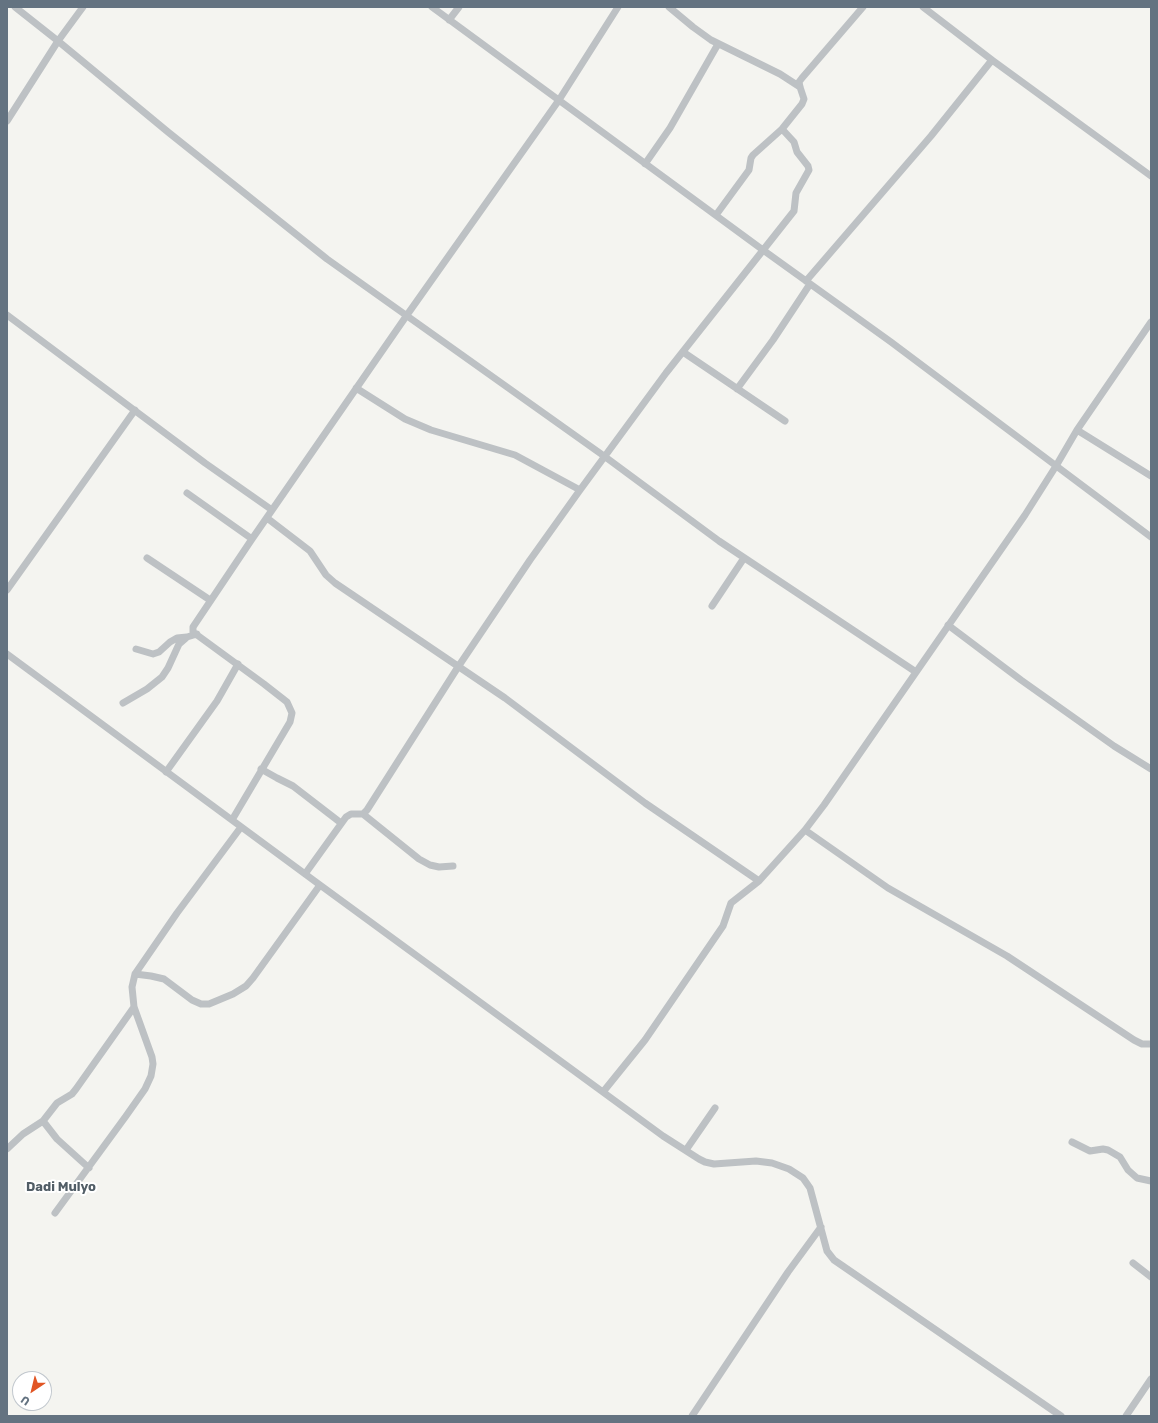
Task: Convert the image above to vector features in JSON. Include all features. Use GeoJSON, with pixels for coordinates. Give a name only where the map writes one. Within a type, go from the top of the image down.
{"type":"FeatureCollection","features":[{"type":"Feature","properties":{"kind":"street"},"geometry":{"type":"LineString","coordinates":[[15,7],[294,234],[327,259],[604,456],[717,540],[916,672]]}},
{"type":"Feature","properties":{"kind":"street"},"geometry":{"type":"LineString","coordinates":[[7,121],[58,41],[83,7]]}},
{"type":"Feature","properties":{"kind":"street"},"geometry":{"type":"LineString","coordinates":[[432,7],[808,283],[897,346],[1151,537]]}},
{"type":"Feature","properties":{"kind":"street"},"geometry":{"type":"LineString","coordinates":[[450,20],[459,7]]}},
{"type":"Feature","properties":{"kind":"street"},"geometry":{"type":"LineString","coordinates":[[232,820],[290,722],[292,713],[287,702],[238,664],[193,632],[193,627],[356,388],[559,100],[618,7]]}},
{"type":"Feature","properties":{"kind":"street"},"geometry":{"type":"LineString","coordinates":[[668,7],[701,33],[718,44],[780,74],[800,87]]}},
{"type":"Feature","properties":{"kind":"street"},"geometry":{"type":"LineString","coordinates":[[716,215],[749,170],[753,155],[782,129],[802,104],[803,96],[799,82],[863,7]]}},
{"type":"Feature","properties":{"kind":"street"},"geometry":{"type":"LineString","coordinates":[[923,7],[992,60],[1151,176]]}},
{"type":"Feature","properties":{"kind":"street"},"geometry":{"type":"LineString","coordinates":[[645,164],[670,128],[718,44]]}},
{"type":"Feature","properties":{"kind":"street"},"geometry":{"type":"LineString","coordinates":[[737,389],[773,340],[808,283],[931,136],[992,60]]}},
{"type":"Feature","properties":{"kind":"street"},"geometry":{"type":"LineString","coordinates":[[305,874],[341,823],[349,815],[363,814],[367,810],[458,666],[530,560],[604,456],[683,352],[794,211],[796,193],[809,170],[808,166],[797,152],[794,142],[782,129]]}},
{"type":"Feature","properties":{"kind":"street"},"geometry":{"type":"LineString","coordinates":[[7,315],[205,463],[272,510]]}},
{"type":"Feature","properties":{"kind":"street"},"geometry":{"type":"LineString","coordinates":[[603,1092],[645,1040],[723,926],[731,903],[759,880],[805,830],[824,805],[1025,515],[1056,466],[1076,430],[1151,322]]}},
{"type":"Feature","properties":{"kind":"street"},"geometry":{"type":"LineString","coordinates":[[683,352],[785,421]]}},
{"type":"Feature","properties":{"kind":"street"},"geometry":{"type":"LineString","coordinates":[[356,388],[405,419],[432,430],[514,455],[580,490]]}},
{"type":"Feature","properties":{"kind":"street"},"geometry":{"type":"LineString","coordinates":[[7,590],[135,410]]}},
{"type":"Feature","properties":{"kind":"street"},"geometry":{"type":"LineString","coordinates":[[1076,430],[1151,476]]}},
{"type":"Feature","properties":{"kind":"street"},"geometry":{"type":"LineString","coordinates":[[187,493],[252,539]]}},
{"type":"Feature","properties":{"kind":"street"},"geometry":{"type":"LineString","coordinates":[[267,518],[310,551],[330,579],[389,621],[504,697],[645,803],[759,880]]}},
{"type":"Feature","properties":{"kind":"street"},"geometry":{"type":"LineString","coordinates":[[147,558],[210,600]]}},
{"type":"Feature","properties":{"kind":"street"},"geometry":{"type":"LineString","coordinates":[[712,606],[744,558]]}},
{"type":"Feature","properties":{"kind":"street"},"geometry":{"type":"LineString","coordinates":[[948,625],[1021,680],[1114,746],[1151,769]]}},
{"type":"Feature","properties":{"kind":"street"},"geometry":{"type":"LineString","coordinates":[[123,703],[147,689],[162,676],[168,668],[179,644],[187,638],[197,634]]}},
{"type":"Feature","properties":{"kind":"street"},"geometry":{"type":"LineString","coordinates":[[136,649],[153,654],[159,652],[177,638],[187,638]]}},
{"type":"Feature","properties":{"kind":"street"},"geometry":{"type":"LineString","coordinates":[[7,654],[525,1035],[699,1160],[709,1164],[772,1163],[794,1172],[803,1178],[810,1188],[827,1251],[834,1260],[1061,1416]]}},
{"type":"Feature","properties":{"kind":"street"},"geometry":{"type":"LineString","coordinates":[[166,772],[216,701],[238,664]]}},
{"type":"Feature","properties":{"kind":"street"},"geometry":{"type":"LineString","coordinates":[[261,769],[293,786],[341,823]]}},
{"type":"Feature","properties":{"kind":"street"},"geometry":{"type":"LineString","coordinates":[[363,814],[420,859],[430,865],[439,867],[453,866]]}},
{"type":"Feature","properties":{"kind":"street"},"geometry":{"type":"LineString","coordinates":[[55,1213],[145,1089],[152,1076],[152,1057],[134,1006],[132,986],[135,974],[177,913],[241,827]]}},
{"type":"Feature","properties":{"kind":"street"},"geometry":{"type":"LineString","coordinates":[[805,830],[888,888],[994,948],[1134,1040],[1142,1044],[1151,1044]]}},
{"type":"Feature","properties":{"kind":"street"},"geometry":{"type":"LineString","coordinates":[[135,974],[164,979],[192,1000],[201,1004],[209,1004],[233,994],[239,991],[253,978],[320,885]]}},
{"type":"Feature","properties":{"kind":"street"},"geometry":{"type":"LineString","coordinates":[[7,1149],[23,1134],[43,1121],[57,1103],[72,1094],[134,1006]]}},
{"type":"Feature","properties":{"kind":"street"},"geometry":{"type":"LineString","coordinates":[[686,1150],[716,1108]]}},
{"type":"Feature","properties":{"kind":"street"},"geometry":{"type":"LineString","coordinates":[[43,1121],[57,1139],[89,1168]]}},
{"type":"Feature","properties":{"kind":"street"},"geometry":{"type":"LineString","coordinates":[[1072,1142],[1090,1151],[1103,1148],[1108,1150],[1120,1157],[1128,1170],[1137,1178],[1151,1181]]}},
{"type":"Feature","properties":{"kind":"street"},"geometry":{"type":"LineString","coordinates":[[692,1416],[788,1272],[821,1227]]}},
{"type":"Feature","properties":{"kind":"street"},"geometry":{"type":"LineString","coordinates":[[1133,1263],[1151,1277]]}},
{"type":"Feature","properties":{"kind":"street"},"geometry":{"type":"LineString","coordinates":[[1126,1416],[1151,1379]]}},
{"type":"Feature","properties":{"kind":"district","name":"Dadi Mulyo"},"geometry":{"type":"Point","coordinates":[61,1187]}}]}
